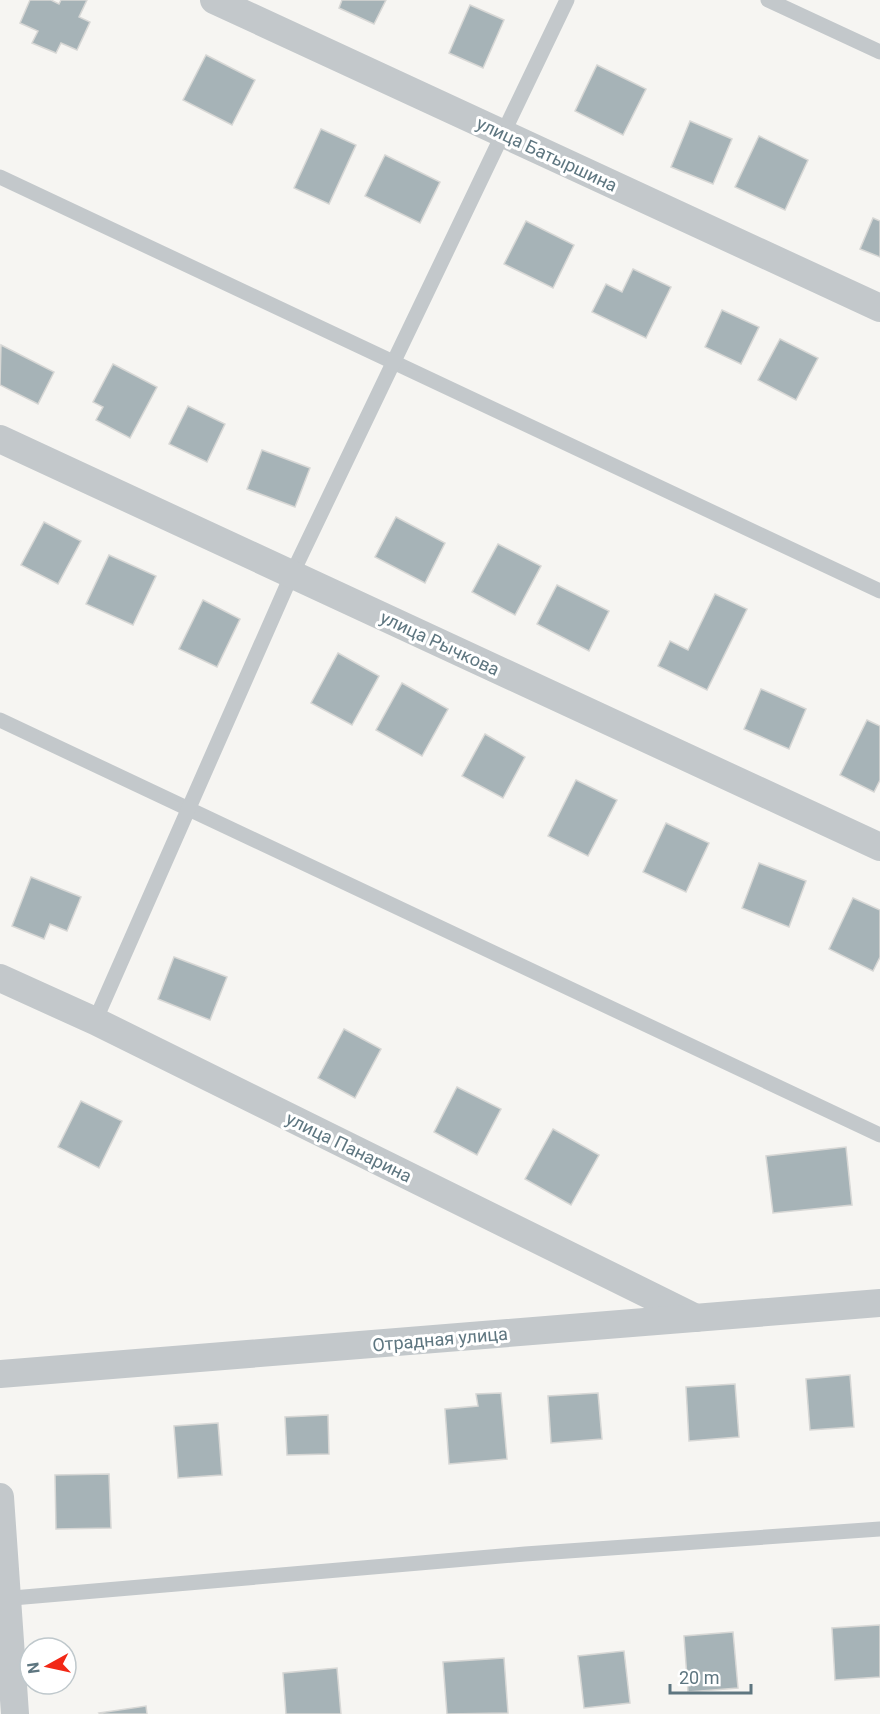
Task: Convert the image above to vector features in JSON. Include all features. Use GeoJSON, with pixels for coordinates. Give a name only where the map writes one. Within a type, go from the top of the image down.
{"type":"FeatureCollection","features":[{"type":"Feature","properties":{"kind":"street","name":"улица Батыршина"},"geometry":{"type":"LineString","coordinates":[[214,0],[880,308]]}},
{"type":"Feature","properties":{"kind":"street","name":"улица Рычкова"},"geometry":{"type":"LineString","coordinates":[[0,439],[880,847]]}},
{"type":"Feature","properties":{"kind":"street","name":"улица Панарина"},"geometry":{"type":"LineString","coordinates":[[0,978],[95,1021],[696,1318]]}},
{"type":"Feature","properties":{"kind":"street","name":"Отрадная улица"},"geometry":{"type":"LineString","coordinates":[[0,1374],[880,1303]]}},
{"type":"Feature","properties":{"kind":"street"},"geometry":{"type":"LineString","coordinates":[[0,1497],[4,1599],[15,1714]]}},
{"type":"Feature","properties":{"kind":"lane"},"geometry":{"type":"LineString","coordinates":[[95,1021],[292,574],[567,0]]}},
{"type":"Feature","properties":{"kind":"lane"},"geometry":{"type":"LineString","coordinates":[[768,0],[880,52]]}},
{"type":"Feature","properties":{"kind":"lane"},"geometry":{"type":"LineString","coordinates":[[0,177],[880,591]]}},
{"type":"Feature","properties":{"kind":"lane"},"geometry":{"type":"LineString","coordinates":[[0,720],[880,1135]]}},
{"type":"Feature","properties":{"kind":"lane"},"geometry":{"type":"LineString","coordinates":[[4,1599],[525,1554],[880,1529]]}},
{"type":"Feature","properties":{"kind":"building"},"geometry":{"type":"Polygon","coordinates":[[[30,0],[51,0],[59,4],[61,0],[87,0],[79,17],[90,22],[77,50],[61,43],[56,53],[32,43],[38,31],[20,23],[30,0]]]}},
{"type":"Feature","properties":{"kind":"building"},"geometry":{"type":"Polygon","coordinates":[[[342,0],[386,0],[374,24],[339,8],[342,0]]]}},
{"type":"Feature","properties":{"kind":"building"},"geometry":{"type":"Polygon","coordinates":[[[470,5],[504,20],[483,68],[449,53],[470,5]]]}},
{"type":"Feature","properties":{"kind":"building"},"geometry":{"type":"Polygon","coordinates":[[[206,55],[255,80],[232,125],[183,100],[206,55]]]}},
{"type":"Feature","properties":{"kind":"building"},"geometry":{"type":"Polygon","coordinates":[[[597,65],[646,89],[623,135],[575,111],[597,65]]]}},
{"type":"Feature","properties":{"kind":"building"},"geometry":{"type":"Polygon","coordinates":[[[690,121],[732,139],[713,184],[671,167],[690,121]]]}},
{"type":"Feature","properties":{"kind":"building"},"geometry":{"type":"Polygon","coordinates":[[[321,129],[356,145],[329,204],[294,188],[321,129]]]}},
{"type":"Feature","properties":{"kind":"building"},"geometry":{"type":"Polygon","coordinates":[[[759,136],[808,160],[785,210],[735,187],[759,136]]]}},
{"type":"Feature","properties":{"kind":"building"},"geometry":{"type":"Polygon","coordinates":[[[385,155],[440,182],[420,223],[365,196],[385,155]]]}},
{"type":"Feature","properties":{"kind":"building"},"geometry":{"type":"Polygon","coordinates":[[[873,218],[880,221],[880,257],[860,249],[873,218]]]}},
{"type":"Feature","properties":{"kind":"building"},"geometry":{"type":"Polygon","coordinates":[[[526,221],[574,245],[553,288],[504,264],[526,221]]]}},
{"type":"Feature","properties":{"kind":"building"},"geometry":{"type":"Polygon","coordinates":[[[633,269],[671,287],[646,338],[592,312],[606,284],[622,292],[633,269]]]}},
{"type":"Feature","properties":{"kind":"building"},"geometry":{"type":"Polygon","coordinates":[[[722,310],[759,327],[741,364],[705,347],[722,310]]]}},
{"type":"Feature","properties":{"kind":"building"},"geometry":{"type":"Polygon","coordinates":[[[780,339],[818,358],[796,400],[758,380],[780,339]]]}},
{"type":"Feature","properties":{"kind":"building"},"geometry":{"type":"Polygon","coordinates":[[[1,345],[54,372],[38,404],[0,385],[1,345]]]}},
{"type":"Feature","properties":{"kind":"building"},"geometry":{"type":"Polygon","coordinates":[[[113,364],[157,387],[130,438],[96,420],[103,407],[93,402],[113,364]]]}},
{"type":"Feature","properties":{"kind":"building"},"geometry":{"type":"Polygon","coordinates":[[[188,406],[225,424],[207,462],[169,444],[188,406]]]}},
{"type":"Feature","properties":{"kind":"building"},"geometry":{"type":"Polygon","coordinates":[[[262,450],[310,468],[295,507],[247,489],[262,450]]]}},
{"type":"Feature","properties":{"kind":"building"},"geometry":{"type":"Polygon","coordinates":[[[396,517],[445,543],[425,583],[375,557],[396,517]]]}},
{"type":"Feature","properties":{"kind":"building"},"geometry":{"type":"Polygon","coordinates":[[[44,522],[81,541],[58,584],[21,565],[44,522]]]}},
{"type":"Feature","properties":{"kind":"building"},"geometry":{"type":"Polygon","coordinates":[[[498,544],[541,566],[515,615],[472,592],[498,544]]]}},
{"type":"Feature","properties":{"kind":"building"},"geometry":{"type":"Polygon","coordinates":[[[109,555],[156,576],[133,625],[86,604],[109,555]]]}},
{"type":"Feature","properties":{"kind":"building"},"geometry":{"type":"Polygon","coordinates":[[[557,585],[609,611],[589,651],[537,624],[557,585]]]}},
{"type":"Feature","properties":{"kind":"building"},"geometry":{"type":"Polygon","coordinates":[[[715,594],[747,609],[707,690],[658,666],[670,641],[688,650],[715,594]]]}},
{"type":"Feature","properties":{"kind":"building"},"geometry":{"type":"Polygon","coordinates":[[[203,600],[240,619],[217,667],[179,649],[203,600]]]}},
{"type":"Feature","properties":{"kind":"building"},"geometry":{"type":"Polygon","coordinates":[[[338,653],[379,676],[352,725],[311,703],[338,653]]]}},
{"type":"Feature","properties":{"kind":"building"},"geometry":{"type":"Polygon","coordinates":[[[402,683],[448,709],[422,756],[376,730],[402,683]]]}},
{"type":"Feature","properties":{"kind":"building"},"geometry":{"type":"Polygon","coordinates":[[[761,689],[806,709],[789,749],[744,729],[761,689]]]}},
{"type":"Feature","properties":{"kind":"building"},"geometry":{"type":"Polygon","coordinates":[[[867,720],[880,726],[880,780],[874,792],[840,775],[867,720]]]}},
{"type":"Feature","properties":{"kind":"building"},"geometry":{"type":"Polygon","coordinates":[[[485,734],[525,757],[503,798],[462,776],[485,734]]]}},
{"type":"Feature","properties":{"kind":"building"},"geometry":{"type":"Polygon","coordinates":[[[576,780],[617,800],[588,856],[548,836],[576,780]]]}},
{"type":"Feature","properties":{"kind":"building"},"geometry":{"type":"Polygon","coordinates":[[[666,823],[709,843],[686,892],[643,872],[666,823]]]}},
{"type":"Feature","properties":{"kind":"building"},"geometry":{"type":"Polygon","coordinates":[[[759,863],[806,881],[789,927],[742,908],[759,863]]]}},
{"type":"Feature","properties":{"kind":"building"},"geometry":{"type":"Polygon","coordinates":[[[31,877],[81,897],[67,931],[50,924],[44,939],[12,926],[31,877]]]}},
{"type":"Feature","properties":{"kind":"building"},"geometry":{"type":"Polygon","coordinates":[[[853,898],[880,910],[880,957],[873,971],[829,949],[853,898]]]}},
{"type":"Feature","properties":{"kind":"building"},"geometry":{"type":"Polygon","coordinates":[[[174,957],[227,977],[210,1020],[158,999],[174,957]]]}},
{"type":"Feature","properties":{"kind":"building"},"geometry":{"type":"Polygon","coordinates":[[[344,1029],[381,1049],[355,1098],[318,1078],[344,1029]]]}},
{"type":"Feature","properties":{"kind":"building"},"geometry":{"type":"Polygon","coordinates":[[[457,1087],[501,1109],[477,1155],[434,1132],[457,1087]]]}},
{"type":"Feature","properties":{"kind":"building"},"geometry":{"type":"Polygon","coordinates":[[[81,1101],[122,1121],[99,1168],[58,1147],[81,1101]]]}},
{"type":"Feature","properties":{"kind":"building"},"geometry":{"type":"Polygon","coordinates":[[[553,1129],[599,1155],[571,1205],[525,1179],[553,1129]]]}},
{"type":"Feature","properties":{"kind":"building"},"geometry":{"type":"Polygon","coordinates":[[[846,1147],[852,1205],[773,1213],[766,1156],[846,1147]]]}},
{"type":"Feature","properties":{"kind":"building"},"geometry":{"type":"Polygon","coordinates":[[[850,1375],[854,1427],[810,1430],[806,1379],[850,1375]]]}},
{"type":"Feature","properties":{"kind":"building"},"geometry":{"type":"Polygon","coordinates":[[[735,1384],[739,1437],[689,1441],[686,1387],[735,1384]]]}},
{"type":"Feature","properties":{"kind":"building"},"geometry":{"type":"Polygon","coordinates":[[[501,1393],[507,1459],[449,1464],[445,1409],[478,1406],[476,1394],[501,1393]]]}},
{"type":"Feature","properties":{"kind":"building"},"geometry":{"type":"Polygon","coordinates":[[[598,1393],[602,1439],[551,1443],[548,1396],[598,1393]]]}},
{"type":"Feature","properties":{"kind":"building"},"geometry":{"type":"Polygon","coordinates":[[[328,1415],[329,1454],[287,1455],[285,1417],[328,1415]]]}},
{"type":"Feature","properties":{"kind":"building"},"geometry":{"type":"Polygon","coordinates":[[[218,1423],[222,1475],[178,1478],[174,1426],[218,1423]]]}},
{"type":"Feature","properties":{"kind":"building"},"geometry":{"type":"Polygon","coordinates":[[[109,1474],[111,1528],[56,1529],[55,1475],[109,1474]]]}},
{"type":"Feature","properties":{"kind":"building"},"geometry":{"type":"Polygon","coordinates":[[[880,1625],[880,1677],[835,1680],[832,1628],[880,1625]]]}},
{"type":"Feature","properties":{"kind":"building"},"geometry":{"type":"Polygon","coordinates":[[[733,1632],[738,1688],[688,1692],[684,1636],[733,1632]]]}},
{"type":"Feature","properties":{"kind":"building"},"geometry":{"type":"Polygon","coordinates":[[[624,1651],[630,1703],[584,1708],[578,1656],[624,1651]]]}},
{"type":"Feature","properties":{"kind":"building"},"geometry":{"type":"Polygon","coordinates":[[[504,1658],[508,1713],[447,1714],[443,1662],[504,1658]]]}},
{"type":"Feature","properties":{"kind":"building"},"geometry":{"type":"Polygon","coordinates":[[[337,1668],[341,1714],[286,1714],[283,1673],[337,1668]]]}},
{"type":"Feature","properties":{"kind":"building"},"geometry":{"type":"Polygon","coordinates":[[[146,1706],[147,1714],[99,1713],[146,1706]]]}}]}
